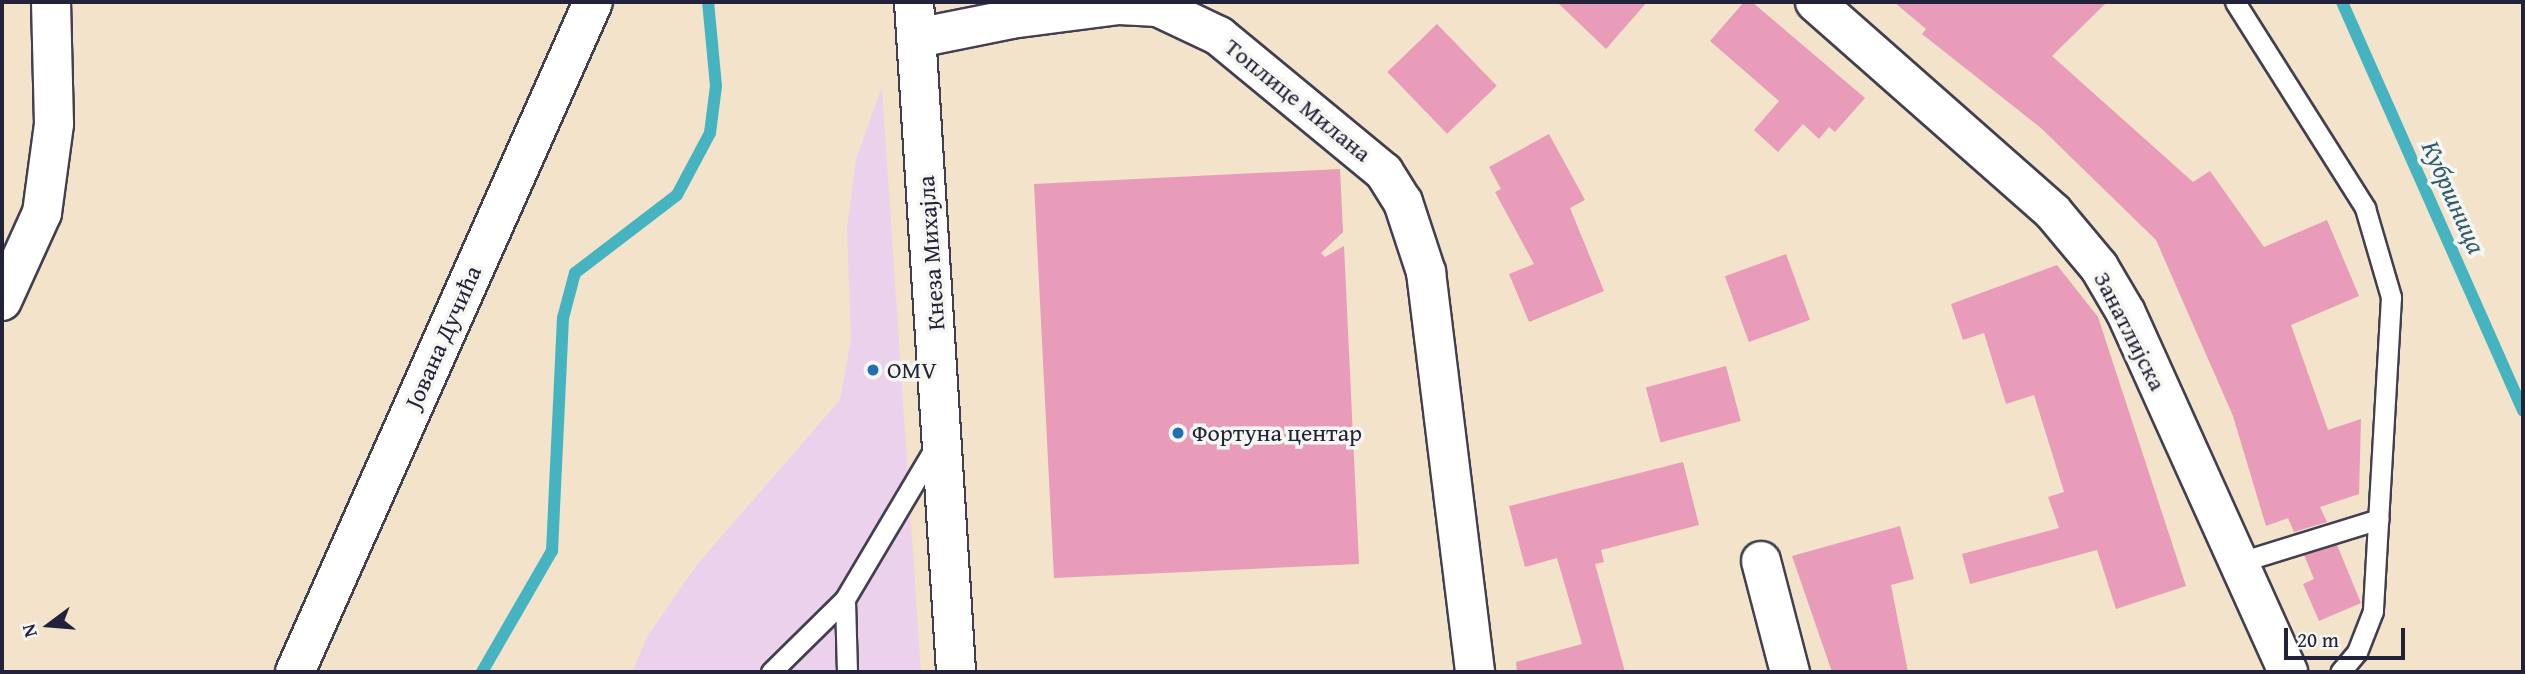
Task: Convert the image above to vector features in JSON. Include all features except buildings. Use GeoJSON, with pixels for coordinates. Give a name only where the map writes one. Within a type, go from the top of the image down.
{"type":"FeatureCollection","features":[{"type":"Feature","properties":{"kind":"street"},"geometry":{"type":"LineString","coordinates":[[2,301],[42,212],[54,124],[51,2]]}},
{"type":"Feature","properties":{"kind":"street","name":"Јована Дучића"},"geometry":{"type":"LineString","coordinates":[[295,672],[593,2]]}},
{"type":"Feature","properties":{"kind":"street","name":"Занатлијска"},"geometry":{"type":"LineString","coordinates":[[1815,2],[2043,203],[2099,267],[2240,562],[2288,672]]}},
{"type":"Feature","properties":{"kind":"street","name":"Топлице Милана"},"geometry":{"type":"LineString","coordinates":[[915,20],[1119,5],[1158,7],[1219,36],[1384,172],[1403,202],[1426,272],[1475,672]]}},
{"type":"Feature","properties":{"kind":"street","name":"Кнеза Михајла"},"geometry":{"type":"LineString","coordinates":[[915,20],[956,672]]}},
{"type":"Feature","properties":{"kind":"street"},"geometry":{"type":"LineString","coordinates":[[1761,561],[1790,672]]}},
{"type":"Feature","properties":{"kind":"lane"},"geometry":{"type":"LineString","coordinates":[[2235,2],[2349,177],[2379,240],[2393,326],[2372,611],[2357,652],[2340,672]]}},
{"type":"Feature","properties":{"kind":"lane"},"geometry":{"type":"LineString","coordinates":[[771,672],[845,599],[942,436]]}},
{"type":"Feature","properties":{"kind":"lane"},"geometry":{"type":"LineString","coordinates":[[2240,562],[2379,519]]}},
{"type":"Feature","properties":{"kind":"lane"},"geometry":{"type":"LineString","coordinates":[[845,599],[847,672]]}},
{"type":"Feature","properties":{"kind":"shaded area","name":"OMV"},"geometry":{"type":"Polygon","coordinates":[[[882,87],[921,672],[632,672],[647,637],[696,566],[840,400],[851,339],[847,227],[856,159],[882,87]]]}},
{"type":"Feature","properties":{"kind":"waterway"},"geometry":{"type":"LineString","coordinates":[[482,672],[552,551],[563,318],[575,273],[677,195],[710,133],[716,86],[708,2]]}},
{"type":"Feature","properties":{"kind":"waterway","name":"Кубршница"},"geometry":{"type":"LineString","coordinates":[[2342,2],[2523,411]]}},
{"type":"Feature","properties":{"kind":"place","name":"OMV"},"geometry":{"type":"Point","coordinates":[873,370]}},
{"type":"Feature","properties":{"kind":"place","name":"Фортуна центар"},"geometry":{"type":"Point","coordinates":[1178,433]}}]}
